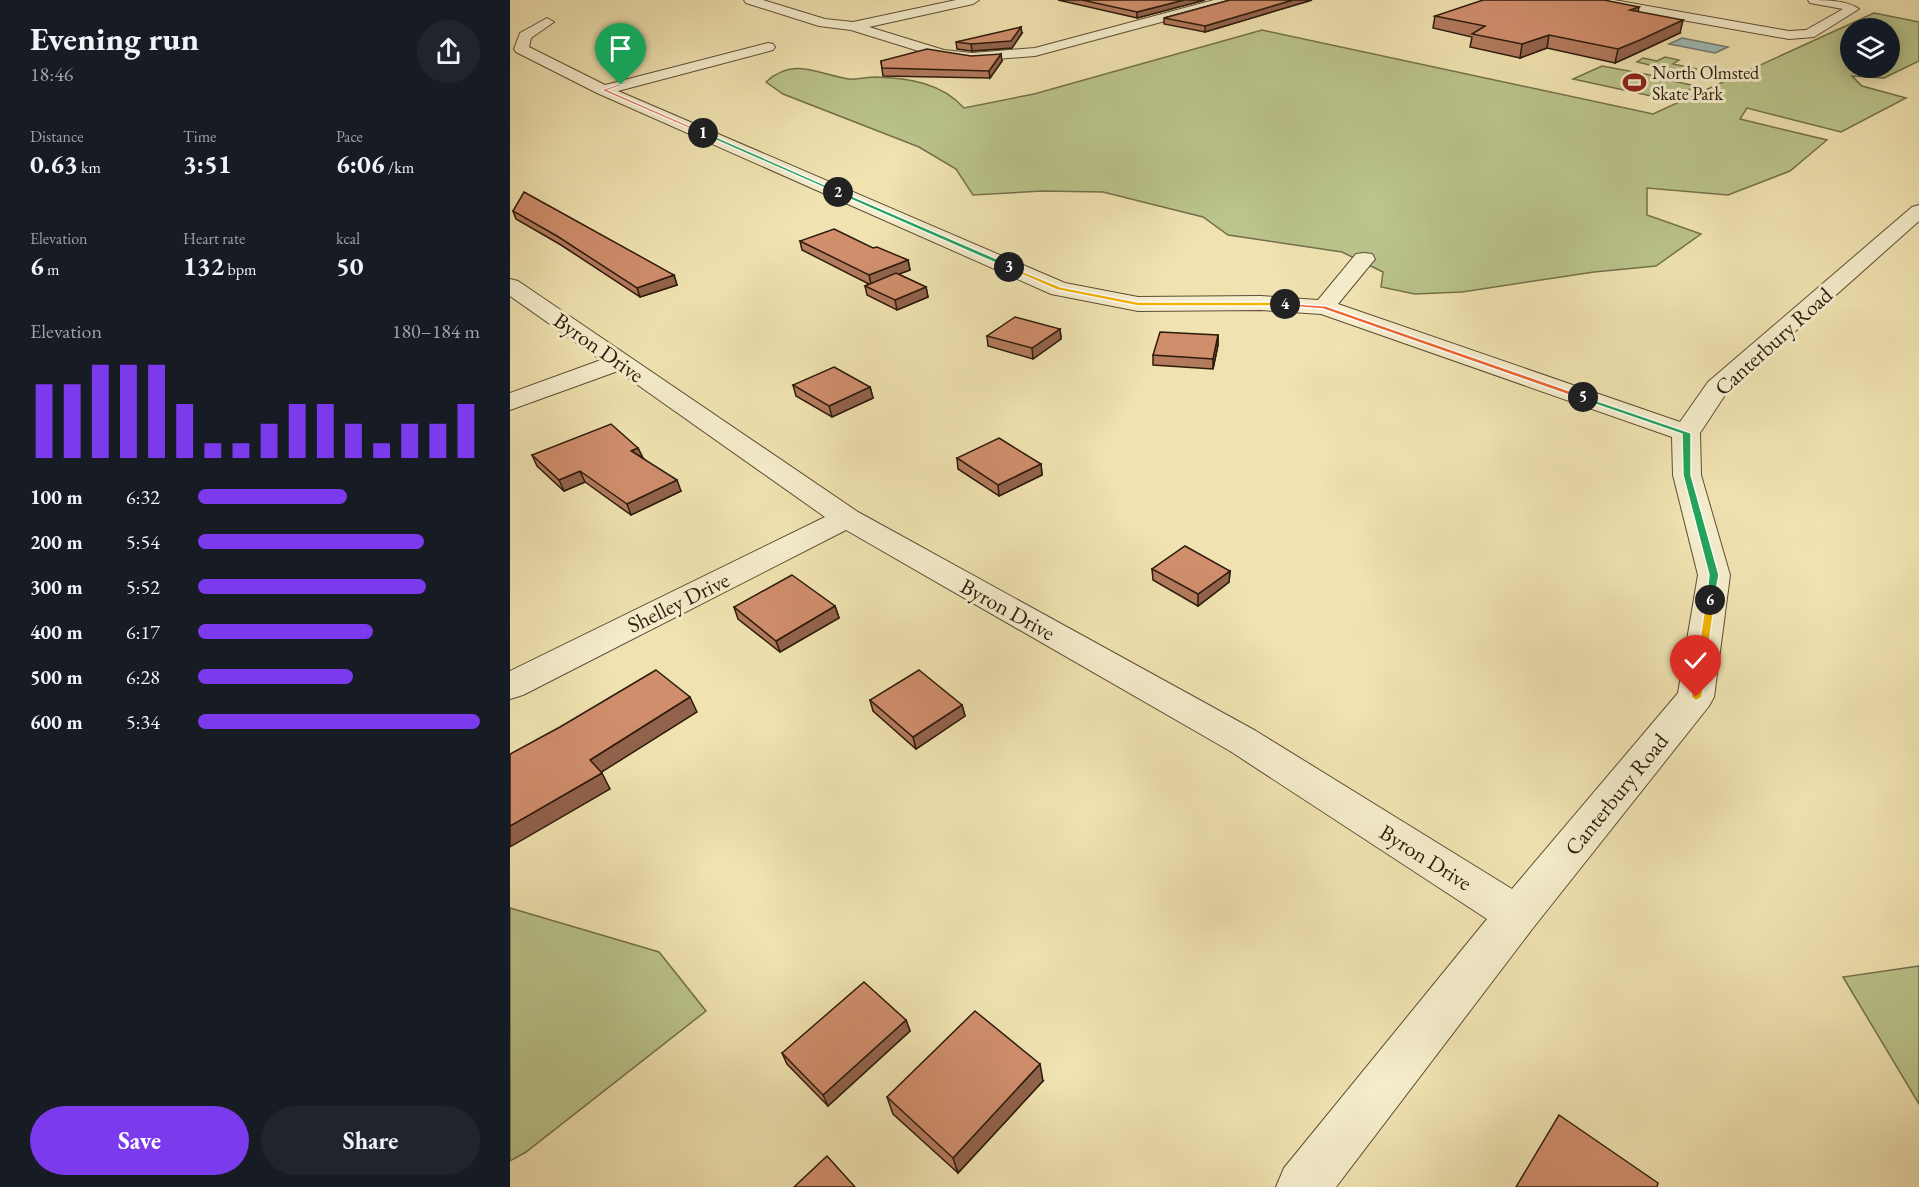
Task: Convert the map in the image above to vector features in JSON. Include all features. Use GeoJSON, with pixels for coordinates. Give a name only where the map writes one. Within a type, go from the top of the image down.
{"type":"FeatureCollection","features":[{"type":"Feature","properties":{"kind":"street"},"geometry":{"type":"LineString","coordinates":[[750,0],[824,22],[852,26],[943,54],[972,57],[1035,52],[1228,0]]}},
{"type":"Feature","properties":{"kind":"street"},"geometry":{"type":"LineString","coordinates":[[852,26],[973,0]]}},
{"type":"Feature","properties":{"kind":"street"},"geometry":{"type":"LineString","coordinates":[[1593,0],[1789,35],[1809,34],[1853,9],[1814,0]]}},
{"type":"Feature","properties":{"kind":"street"},"geometry":{"type":"LineString","coordinates":[[547,22],[525,36],[521,49],[603,90],[1059,289],[1138,304],[1261,303],[1324,307],[1686,433]]}},
{"type":"Feature","properties":{"kind":"street"},"geometry":{"type":"LineString","coordinates":[[603,90],[768,47]]}},
{"type":"Feature","properties":{"kind":"street","name":"Canterbury Road"},"geometry":{"type":"LineString","coordinates":[[1303,1187],[1517,915],[1696,697],[1714,575],[1687,475],[1686,433],[1717,387],[1919,211]]}},
{"type":"Feature","properties":{"kind":"street"},"geometry":{"type":"LineString","coordinates":[[1324,307],[1364,259]]}},
{"type":"Feature","properties":{"kind":"street","name":"Byron Drive"},"geometry":{"type":"LineString","coordinates":[[510,286],[847,518],[1243,741],[1517,915]]}},
{"type":"Feature","properties":{"kind":"street"},"geometry":{"type":"LineString","coordinates":[[510,402],[620,362]]}},
{"type":"Feature","properties":{"kind":"street","name":"Shelley Drive"},"geometry":{"type":"LineString","coordinates":[[510,686],[847,518]]}},
{"type":"Feature","properties":{"kind":"green space"},"geometry":{"type":"Polygon","coordinates":[[[1874,13],[1899,18],[1863,18],[1874,13]]]}},
{"type":"Feature","properties":{"kind":"green space"},"geometry":{"type":"Polygon","coordinates":[[[1900,18],[1919,22],[1919,61],[1900,70],[1900,18]]]}},
{"type":"Feature","properties":{"kind":"green space"},"geometry":{"type":"Polygon","coordinates":[[[1840,29],[1840,78],[1854,78],[1862,86],[1906,98],[1841,132],[1747,108],[1740,119],[1827,140],[1790,171],[1728,195],[1647,188],[1647,215],[1701,234],[1656,266],[1594,272],[1462,292],[1415,294],[1381,287],[1383,272],[1342,252],[1228,235],[1203,217],[1103,192],[1042,191],[973,195],[956,169],[919,147],[783,94],[766,82],[776,74],[797,69],[807,69],[849,79],[876,77],[900,79],[935,87],[964,108],[1034,94],[1262,30],[1653,114],[1840,29]]]}},
{"type":"Feature","properties":{"kind":"green space"},"geometry":{"type":"Polygon","coordinates":[[[1665,57],[1679,60],[1673,64],[1697,69],[1679,72],[1637,62],[1643,58],[1657,61],[1665,57]]]}},
{"type":"Feature","properties":{"kind":"green space","name":"North Olmsted Skate Park"},"geometry":{"type":"Polygon","coordinates":[[[1602,66],[1696,86],[1678,96],[1656,97],[1573,79],[1602,66]]]}},
{"type":"Feature","properties":{"kind":"green space"},"geometry":{"type":"Polygon","coordinates":[[[510,908],[659,952],[706,1011],[526,1152],[510,1161],[510,908]]]}},
{"type":"Feature","properties":{"kind":"green space"},"geometry":{"type":"Polygon","coordinates":[[[1919,966],[1919,1104],[1843,977],[1919,966]]]}},
{"type":"Feature","properties":{"kind":"water"},"geometry":{"type":"Polygon","coordinates":[[[1682,38],[1728,47],[1715,53],[1669,44],[1682,38]]]}},
{"type":"Feature","properties":{"kind":"building"},"geometry":{"type":"Polygon","coordinates":[[[1082,0],[1184,0],[1137,12],[1082,0]]]}},
{"type":"Feature","properties":{"kind":"building"},"geometry":{"type":"Polygon","coordinates":[[[1230,0],[1293,0],[1205,26],[1164,18],[1230,0]]]}},
{"type":"Feature","properties":{"kind":"building"},"geometry":{"type":"Polygon","coordinates":[[[1483,0],[1604,0],[1639,7],[1630,10],[1683,20],[1618,49],[1549,35],[1522,44],[1472,34],[1485,26],[1435,16],[1483,0]]]}},
{"type":"Feature","properties":{"kind":"building"},"geometry":{"type":"Polygon","coordinates":[[[1021,27],[1011,41],[971,44],[956,42],[1021,27]]]}},
{"type":"Feature","properties":{"kind":"building"},"geometry":{"type":"Polygon","coordinates":[[[927,49],[971,56],[1001,54],[989,71],[882,68],[881,61],[927,49]]]}},
{"type":"Feature","properties":{"kind":"building"},"geometry":{"type":"Polygon","coordinates":[[[524,192],[674,275],[637,288],[557,236],[513,211],[524,192]]]}},
{"type":"Feature","properties":{"kind":"building"},"geometry":{"type":"Polygon","coordinates":[[[834,229],[873,248],[877,247],[908,260],[869,275],[800,241],[834,229]]]}},
{"type":"Feature","properties":{"kind":"building"},"geometry":{"type":"Polygon","coordinates":[[[896,273],[926,287],[895,300],[865,286],[896,273]]]}},
{"type":"Feature","properties":{"kind":"building"},"geometry":{"type":"Polygon","coordinates":[[[1015,317],[1060,329],[1032,348],[987,336],[1015,317]]]}},
{"type":"Feature","properties":{"kind":"building"},"geometry":{"type":"Polygon","coordinates":[[[1160,332],[1218,335],[1213,359],[1153,355],[1160,332]]]}},
{"type":"Feature","properties":{"kind":"building"},"geometry":{"type":"Polygon","coordinates":[[[834,367],[870,387],[829,406],[793,385],[834,367]]]}},
{"type":"Feature","properties":{"kind":"building"},"geometry":{"type":"Polygon","coordinates":[[[611,424],[638,448],[631,451],[677,480],[627,504],[580,471],[559,480],[532,455],[611,424]]]}},
{"type":"Feature","properties":{"kind":"building"},"geometry":{"type":"Polygon","coordinates":[[[999,438],[1041,464],[998,485],[957,458],[999,438]]]}},
{"type":"Feature","properties":{"kind":"building"},"geometry":{"type":"Polygon","coordinates":[[[1185,546],[1230,571],[1198,594],[1152,569],[1185,546]]]}},
{"type":"Feature","properties":{"kind":"building"},"geometry":{"type":"Polygon","coordinates":[[[792,575],[835,606],[776,641],[734,607],[792,575]]]}},
{"type":"Feature","properties":{"kind":"building"},"geometry":{"type":"Polygon","coordinates":[[[656,670],[690,697],[590,760],[602,773],[510,826],[510,754],[656,670]]]}},
{"type":"Feature","properties":{"kind":"building"},"geometry":{"type":"Polygon","coordinates":[[[919,670],[962,705],[913,737],[870,700],[919,670]]]}},
{"type":"Feature","properties":{"kind":"building"},"geometry":{"type":"Polygon","coordinates":[[[864,982],[906,1020],[823,1095],[782,1053],[864,982]]]}},
{"type":"Feature","properties":{"kind":"building"},"geometry":{"type":"Polygon","coordinates":[[[975,1011],[1040,1064],[953,1158],[887,1097],[975,1011]]]}},
{"type":"Feature","properties":{"kind":"building"},"geometry":{"type":"Polygon","coordinates":[[[1559,1115],[1658,1183],[1657,1187],[1516,1187],[1559,1115]]]}},
{"type":"Feature","properties":{"kind":"building"},"geometry":{"type":"Polygon","coordinates":[[[827,1156],[855,1187],[794,1187],[827,1156]]]}},
{"type":"Feature","properties":{"kind":"place","name":"North Olmsted Skate Park"},"geometry":{"type":"Point","coordinates":[1634,83]}},
{"type":"Feature","properties":{"kind":"route"},"geometry":{"type":"LineString","coordinates":[[621,85],[603,90],[1059,289],[1138,304],[1261,303],[1324,307],[1686,433],[1687,475],[1714,575],[1696,697]]}}]}
